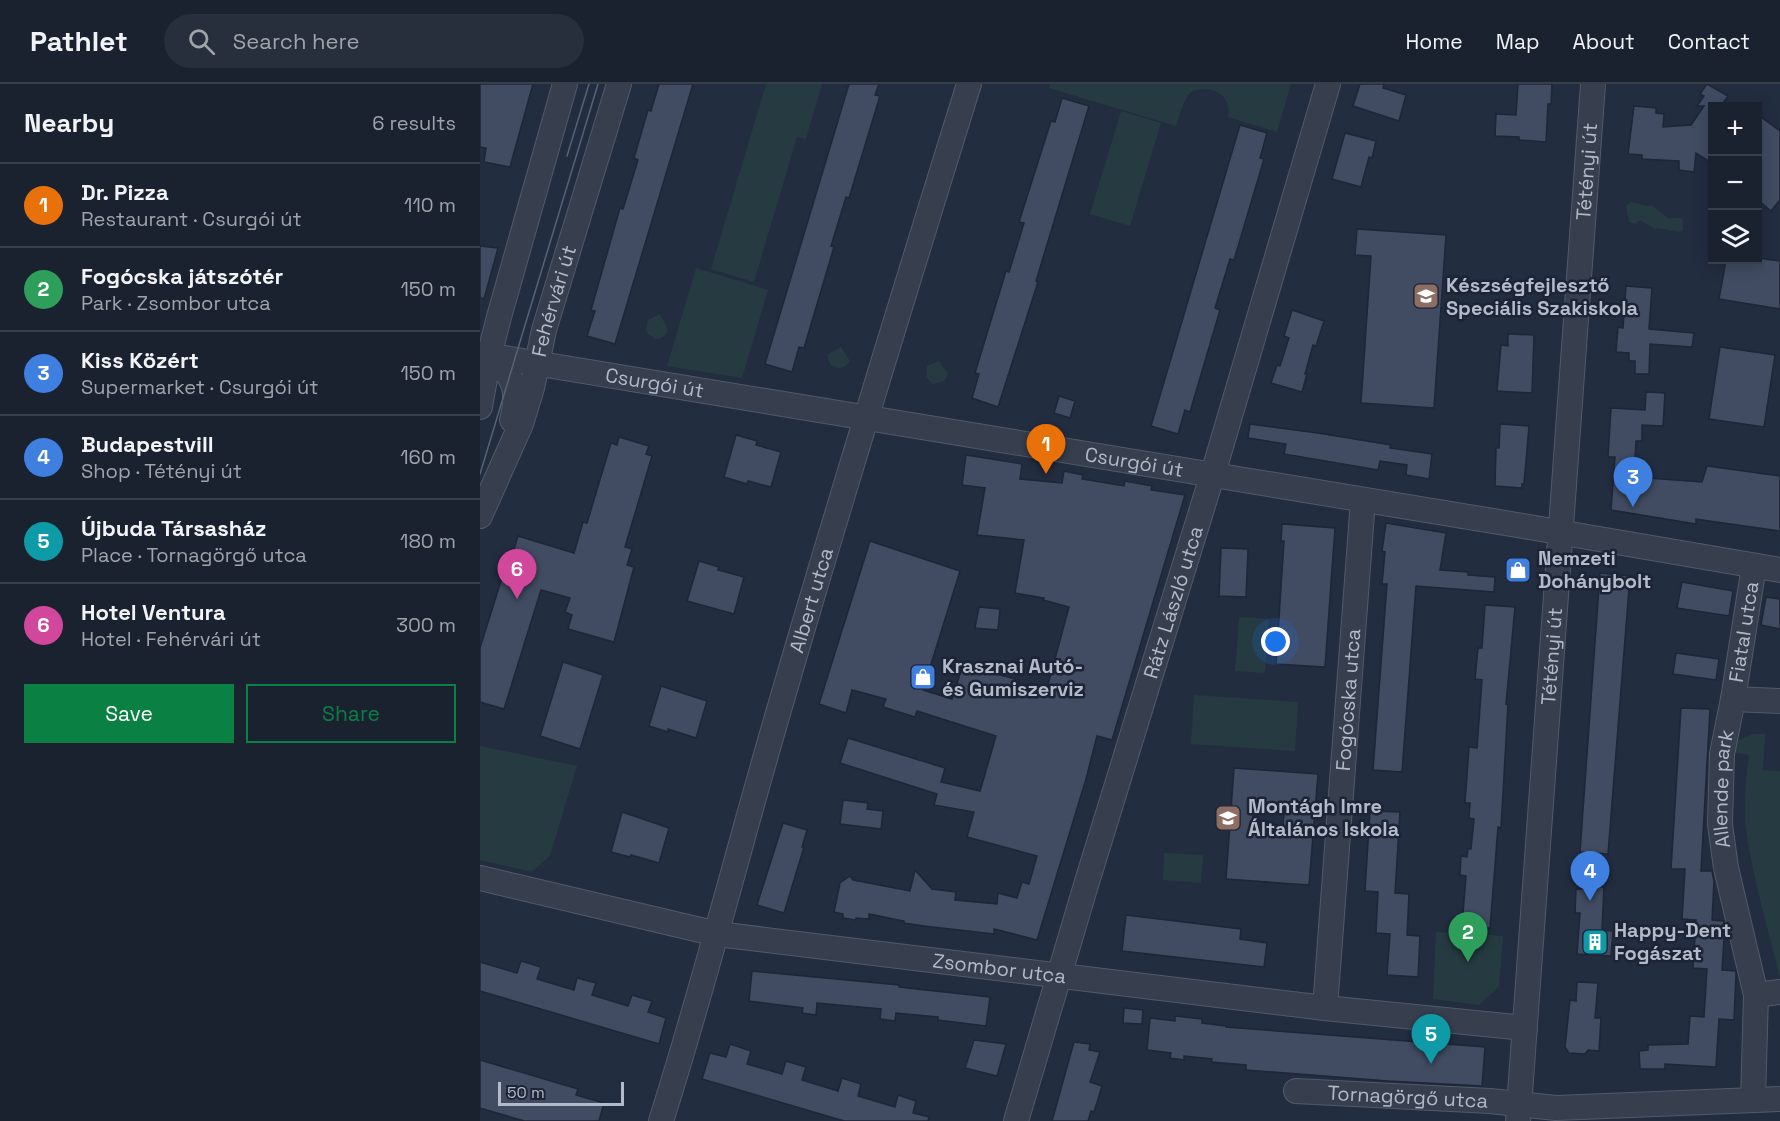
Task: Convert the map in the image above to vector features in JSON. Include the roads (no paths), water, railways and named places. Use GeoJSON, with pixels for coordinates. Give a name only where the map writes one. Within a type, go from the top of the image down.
{"type":"FeatureCollection","features":[{"type":"Feature","properties":{"kind":"street"},"geometry":{"type":"LineString","coordinates":[[480,407],[484,355],[565,84]]}},
{"type":"Feature","properties":{"kind":"street","name":"Fehérvári út"},"geometry":{"type":"LineString","coordinates":[[480,516],[521,424],[532,388],[544,330],[619,84]]}},
{"type":"Feature","properties":{"kind":"street","name":"Albert utca"},"geometry":{"type":"LineString","coordinates":[[661,1121],[865,419],[969,84]]}},
{"type":"Feature","properties":{"kind":"street","name":"Rátz László utca"},"geometry":{"type":"LineString","coordinates":[[1016,1121],[1086,885],[1213,475],[1328,84]]}},
{"type":"Feature","properties":{"kind":"street","name":"Tétényi út"},"geometry":{"type":"LineString","coordinates":[[1519,1113],[1593,84]]}},
{"type":"Feature","properties":{"kind":"street"},"geometry":{"type":"LineString","coordinates":[[484,355],[503,367],[510,376],[516,393],[516,406],[499,470]]}},
{"type":"Feature","properties":{"kind":"street","name":"Csurgói út"},"geometry":{"type":"LineString","coordinates":[[484,355],[1780,570]]}},
{"type":"Feature","properties":{"kind":"street","name":"Fogócska utca"},"geometry":{"type":"LineString","coordinates":[[1325,1008],[1363,500]]}},
{"type":"Feature","properties":{"kind":"street","name":"Fiatal utca"},"geometry":{"type":"LineString","coordinates":[[1733,699],[1754,566]]}},
{"type":"Feature","properties":{"kind":"street"},"geometry":{"type":"LineString","coordinates":[[1733,699],[1780,701]]}},
{"type":"Feature","properties":{"kind":"street","name":"Allende park"},"geometry":{"type":"LineString","coordinates":[[1733,699],[1722,754],[1720,824],[1726,868],[1756,994],[1753,1100]]}},
{"type":"Feature","properties":{"kind":"street","name":"Zsombor utca"},"geometry":{"type":"LineString","coordinates":[[480,878],[717,934],[1325,1008],[1525,1028]]}},
{"type":"Feature","properties":{"kind":"street"},"geometry":{"type":"LineString","coordinates":[[1756,994],[1780,992]]}},
{"type":"Feature","properties":{"kind":"street","name":"Tornagörgő utca"},"geometry":{"type":"LineString","coordinates":[[1296,1091],[1490,1101],[1519,1113],[1556,1108],[1701,1111],[1753,1100],[1780,1099]]}},
{"type":"Feature","properties":{"kind":"tram line"},"geometry":{"type":"LineString","coordinates":[[567,156],[589,84]]}},
{"type":"Feature","properties":{"kind":"tram line"},"geometry":{"type":"LineString","coordinates":[[480,474],[598,84]]}},
{"type":"Feature","properties":{"kind":"place","name":"Készségfejlesztő Speciális Szakiskola"},"geometry":{"type":"Point","coordinates":[1426,296]}},
{"type":"Feature","properties":{"kind":"place","name":"Dr. Pizza"},"geometry":{"type":"Point","coordinates":[1046,474]}},
{"type":"Feature","properties":{"kind":"place","name":"Kiss Közért"},"geometry":{"type":"Point","coordinates":[1633,507]}},
{"type":"Feature","properties":{"kind":"place","name":"Nemzeti Dohánybolt"},"geometry":{"type":"Point","coordinates":[1518,570]}},
{"type":"Feature","properties":{"kind":"place","name":"Hotel Ventura"},"geometry":{"type":"Point","coordinates":[517,599]}},
{"type":"Feature","properties":{"kind":"place","name":"Krasznai Autó- és Gumiszerviz"},"geometry":{"type":"Point","coordinates":[923,677]}},
{"type":"Feature","properties":{"kind":"place","name":"Montágh Imre Általános Iskola"},"geometry":{"type":"Point","coordinates":[1228,818]}},
{"type":"Feature","properties":{"kind":"place","name":"Budapestvill"},"geometry":{"type":"Point","coordinates":[1590,901]}},
{"type":"Feature","properties":{"kind":"place","name":"Happy-Dent Fogászat"},"geometry":{"type":"Point","coordinates":[1595,942]}},
{"type":"Feature","properties":{"kind":"place","name":"Fogócska játszótér"},"geometry":{"type":"Point","coordinates":[1468,962]}},
{"type":"Feature","properties":{"kind":"place","name":"Újbuda Társasház"},"geometry":{"type":"Point","coordinates":[1431,1064]}}]}
